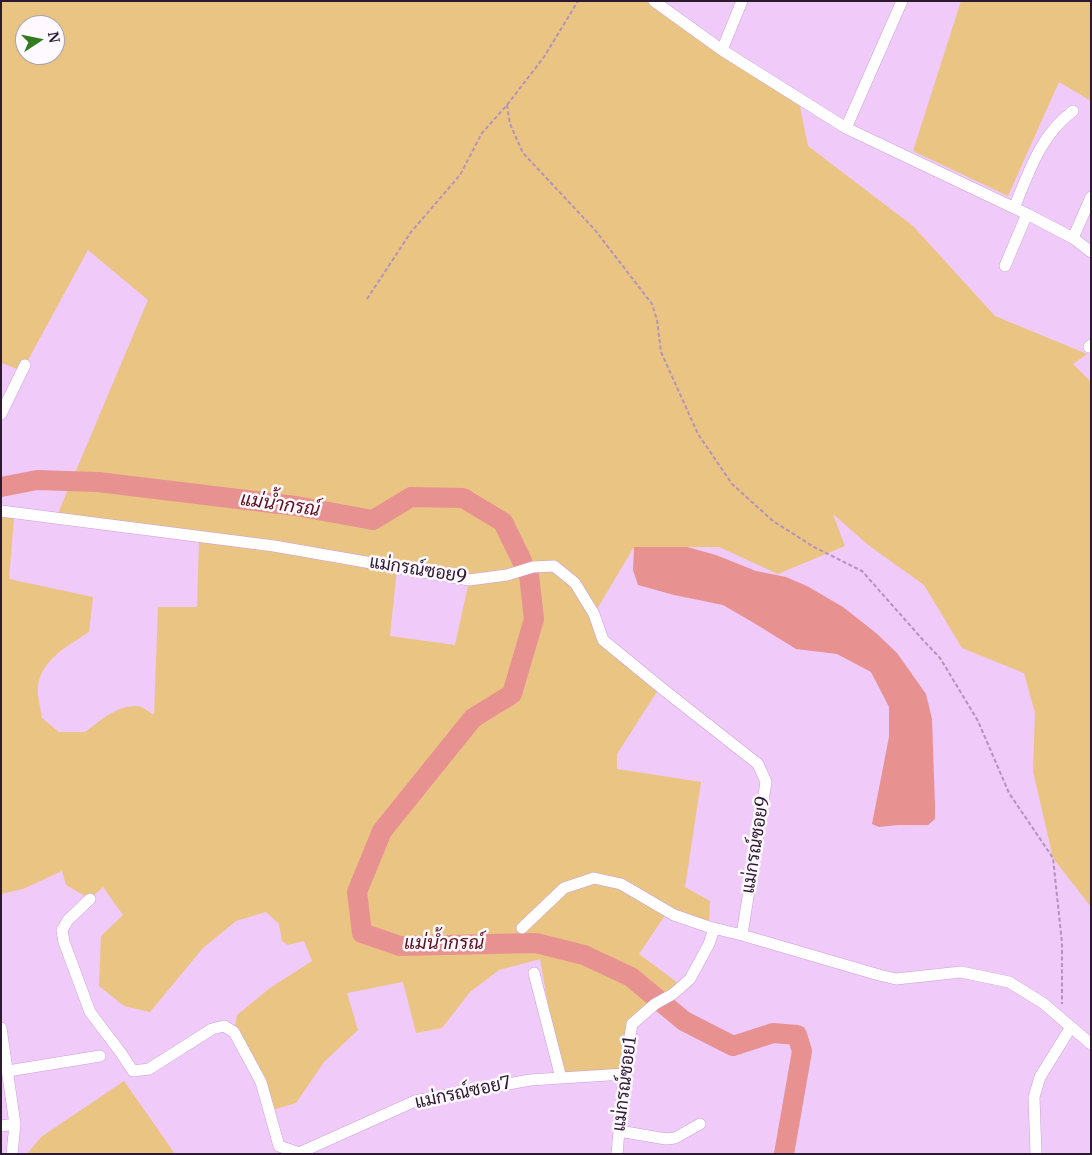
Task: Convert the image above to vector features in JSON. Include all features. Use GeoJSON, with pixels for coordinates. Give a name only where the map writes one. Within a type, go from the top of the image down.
{"type":"FeatureCollection","features":[{"type":"Feature","properties":{"kind":"street"},"geometry":{"type":"LineString","coordinates":[[654,1],[722,50],[846,128],[1027,214],[1073,238],[1091,252]]}},
{"type":"Feature","properties":{"kind":"street"},"geometry":{"type":"LineString","coordinates":[[722,50],[742,1]]}},
{"type":"Feature","properties":{"kind":"street"},"geometry":{"type":"LineString","coordinates":[[846,128],[902,1]]}},
{"type":"Feature","properties":{"kind":"street"},"geometry":{"type":"LineString","coordinates":[[1014,208],[1034,160],[1050,132],[1056,124],[1073,111]]}},
{"type":"Feature","properties":{"kind":"street"},"geometry":{"type":"LineString","coordinates":[[1073,238],[1091,197]]}},
{"type":"Feature","properties":{"kind":"street"},"geometry":{"type":"LineString","coordinates":[[1005,266],[1027,214]]}},
{"type":"Feature","properties":{"kind":"street"},"geometry":{"type":"LineString","coordinates":[[1,414],[25,365]]}},
{"type":"Feature","properties":{"kind":"street","name":"แม่กรณ์ซอย9"},"geometry":{"type":"LineString","coordinates":[[1,511],[274,546],[469,580],[507,575],[533,567],[554,566],[575,583],[594,614],[603,640],[758,764],[766,782],[742,935]]}},
{"type":"Feature","properties":{"kind":"street"},"geometry":{"type":"LineString","coordinates":[[522,928],[564,888],[594,878],[621,884],[674,915],[714,929],[742,935],[896,979],[962,972],[1009,982],[1043,1003],[1091,1044]]}},
{"type":"Feature","properties":{"kind":"street","name":"แม่กรณ์ซอย7"},"geometry":{"type":"LineString","coordinates":[[90,899],[68,920],[62,930],[64,942],[90,1012],[132,1071],[149,1068],[212,1029],[224,1026],[234,1032],[261,1082],[279,1146],[299,1153],[415,1101],[530,1080],[624,1074]]}},
{"type":"Feature","properties":{"kind":"street","name":"แม่กรณ์ซอย1"},"geometry":{"type":"LineString","coordinates":[[617,1154],[624,1074],[632,1024],[659,1002],[681,988],[690,979],[709,944],[714,929]]}},
{"type":"Feature","properties":{"kind":"street"},"geometry":{"type":"LineString","coordinates":[[534,973],[561,1078]]}},
{"type":"Feature","properties":{"kind":"street"},"geometry":{"type":"LineString","coordinates":[[1036,1154],[1034,1097],[1040,1077],[1066,1023]]}},
{"type":"Feature","properties":{"kind":"street"},"geometry":{"type":"LineString","coordinates":[[1,1028],[15,1124],[12,1154]]}},
{"type":"Feature","properties":{"kind":"street"},"geometry":{"type":"LineString","coordinates":[[8,1071],[100,1056]]}},
{"type":"Feature","properties":{"kind":"street"},"geometry":{"type":"LineString","coordinates":[[1,1126],[15,1124]]}},
{"type":"Feature","properties":{"kind":"street"},"geometry":{"type":"LineString","coordinates":[[619,1131],[666,1139],[675,1138],[700,1124]]}},
{"type":"Feature","properties":{"kind":"path"},"geometry":{"type":"LineString","coordinates":[[367,299],[411,232],[460,175],[482,133],[507,105],[544,57],[578,1]]}},
{"type":"Feature","properties":{"kind":"path"},"geometry":{"type":"LineString","coordinates":[[507,105],[510,124],[524,153],[595,230],[652,304],[657,320],[661,352],[698,434],[732,484],[773,521],[814,547],[862,571],[940,658],[978,721],[1010,792],[1053,858],[1062,943],[1066,1023]]}},
{"type":"Feature","properties":{"kind":"shaded area"},"geometry":{"type":"Polygon","coordinates":[[[1,1],[659,1],[798,97],[808,146],[913,226],[995,316],[1087,354],[1073,364],[1091,382],[1091,907],[1053,858],[1033,771],[1035,713],[1024,673],[962,648],[924,585],[867,544],[833,514],[845,546],[778,574],[719,547],[634,547],[594,614],[603,640],[660,687],[617,754],[617,769],[701,782],[685,887],[710,901],[709,927],[668,911],[639,954],[682,986],[630,1023],[624,1074],[561,1078],[540,959],[499,970],[470,992],[442,1028],[416,1033],[403,982],[347,993],[358,1030],[324,1062],[296,1103],[269,1111],[234,1032],[237,1015],[270,988],[312,961],[304,941],[288,945],[282,941],[279,924],[266,912],[236,921],[203,948],[150,1012],[124,1006],[99,986],[101,936],[123,915],[103,887],[90,899],[66,885],[62,871],[23,889],[1,894],[1,514],[14,518],[9,579],[93,597],[89,632],[54,657],[41,674],[38,684],[42,718],[59,732],[85,732],[109,714],[130,706],[141,707],[154,715],[158,607],[197,607],[199,540],[56,518],[148,300],[88,250],[22,371],[2,363],[1,1]],[[397,569],[390,636],[455,645],[469,581],[397,569]]]}},
{"type":"Feature","properties":{"kind":"shaded area"},"geometry":{"type":"Polygon","coordinates":[[[961,1],[1091,1],[1091,101],[1059,82],[1008,196],[913,151],[961,1]]]}},
{"type":"Feature","properties":{"kind":"shaded area"},"geometry":{"type":"Polygon","coordinates":[[[634,547],[687,547],[716,555],[756,571],[786,577],[807,586],[843,607],[876,633],[897,653],[926,694],[932,719],[935,819],[928,825],[879,827],[872,824],[889,737],[889,707],[871,672],[837,654],[796,649],[723,605],[638,585],[633,570],[634,547]]]}},
{"type":"Feature","properties":{"kind":"shaded area"},"geometry":{"type":"Polygon","coordinates":[[[124,1081],[175,1154],[27,1154],[41,1137],[124,1081]]]}},
{"type":"Feature","properties":{"kind":"waterway","name":"แม่น้ำกรณ์"},"geometry":{"type":"LineString","coordinates":[[1,487],[37,480],[98,482],[296,506],[373,520],[411,497],[463,498],[503,522],[522,561]]}},
{"type":"Feature","properties":{"kind":"waterway","name":"แม่น้ำกรณ์"},"geometry":{"type":"LineString","coordinates":[[529,575],[534,619],[512,694],[473,718],[382,831],[357,892],[362,933],[400,946],[536,943],[584,955],[631,977],[684,1021],[733,1046],[773,1033],[797,1035],[802,1051],[784,1154]]}}]}
